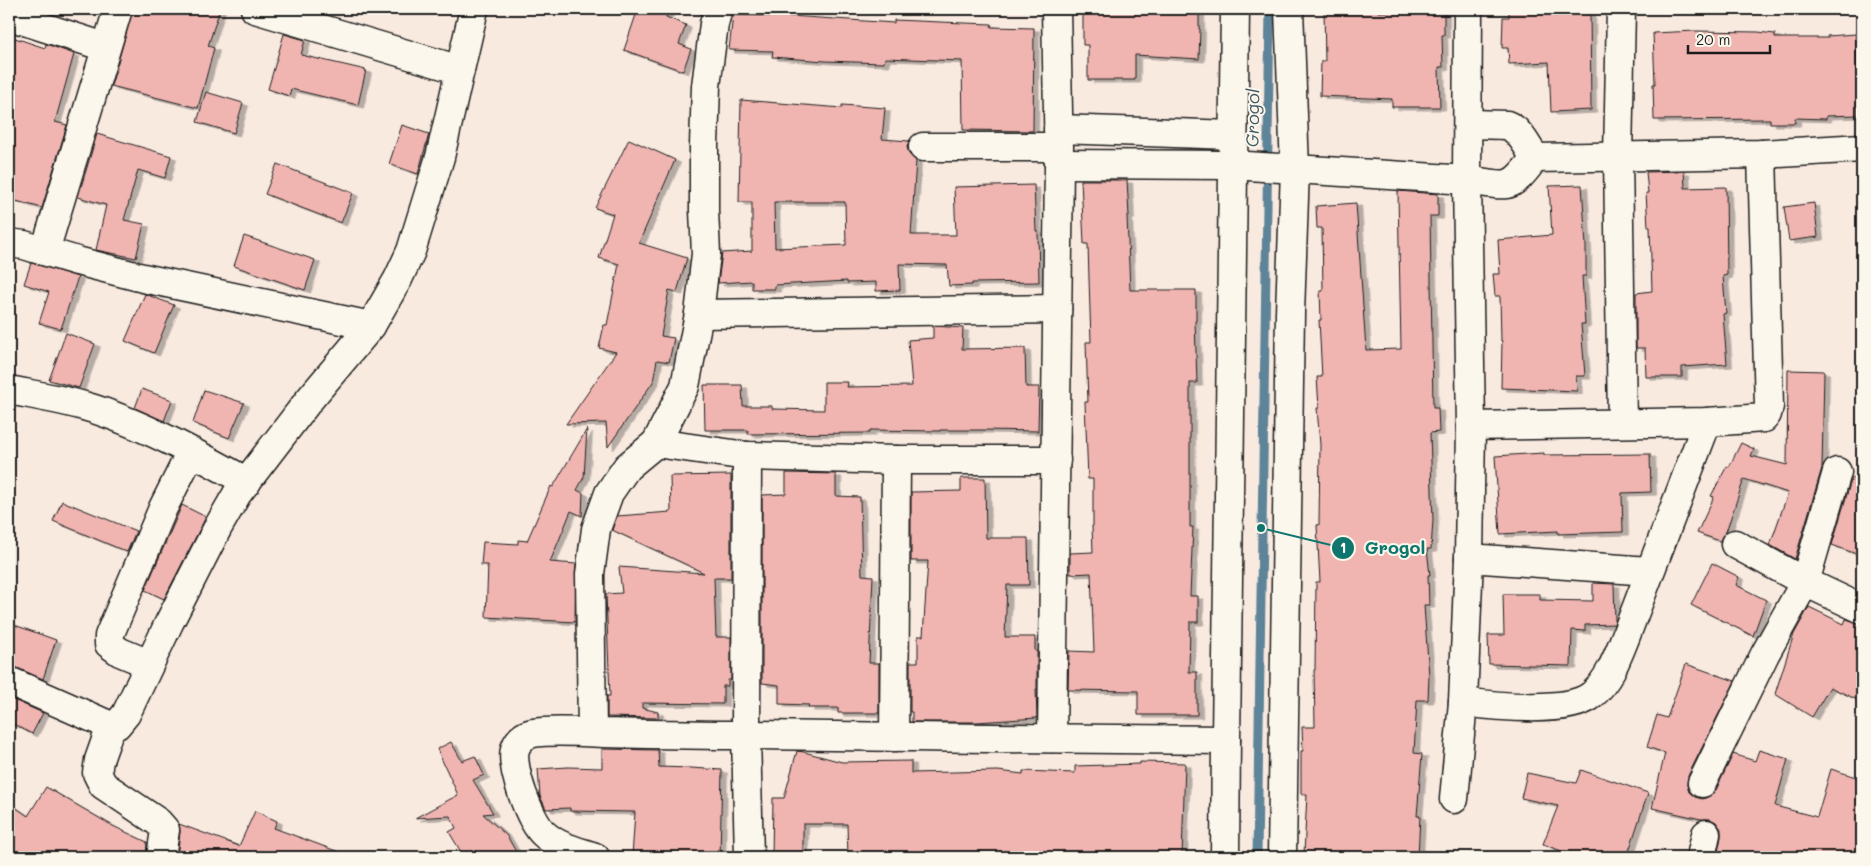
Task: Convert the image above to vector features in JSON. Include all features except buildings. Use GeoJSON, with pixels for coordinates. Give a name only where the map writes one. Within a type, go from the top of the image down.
{"type":"FeatureCollection","features":[{"type":"Feature","properties":{"kind":"street"},"geometry":{"type":"LineString","coordinates":[[44,251],[118,9]]}},
{"type":"Feature","properties":{"kind":"street"},"geometry":{"type":"LineString","coordinates":[[255,9],[460,70]]}},
{"type":"Feature","properties":{"kind":"street"},"geometry":{"type":"LineString","coordinates":[[9,681],[110,726],[117,725],[126,714],[218,527],[247,482],[310,400],[371,326],[385,304],[411,251],[440,157],[474,9]]}},
{"type":"Feature","properties":{"kind":"street"},"geometry":{"type":"LineString","coordinates":[[592,732],[590,574],[596,529],[609,493],[618,478],[627,467],[656,443],[685,386],[699,314],[706,254],[704,173],[706,86],[714,24],[718,9]]}},
{"type":"Feature","properties":{"kind":"street"},"geometry":{"type":"LineString","coordinates":[[1052,738],[1058,147],[1056,9]]}},
{"type":"Feature","properties":{"kind":"street"},"geometry":{"type":"LineString","coordinates":[[1225,857],[1238,166],[1233,134],[1235,9]]}},
{"type":"Feature","properties":{"kind":"street"},"geometry":{"type":"LineString","coordinates":[[1282,857],[1290,313],[1289,9]]}},
{"type":"Feature","properties":{"kind":"street"},"geometry":{"type":"LineString","coordinates":[[1454,799],[1463,702],[1470,558],[1471,426],[1467,180],[1468,9]]}},
{"type":"Feature","properties":{"kind":"street"},"geometry":{"type":"LineString","coordinates":[[1621,9],[1618,156],[1622,423]]}},
{"type":"Feature","properties":{"kind":"street"},"geometry":{"type":"LineString","coordinates":[[9,16],[105,47]]}},
{"type":"Feature","properties":{"kind":"street"},"geometry":{"type":"LineString","coordinates":[[1468,124],[1506,125],[1512,127],[1517,131],[1535,158]]}},
{"type":"Feature","properties":{"kind":"street"},"geometry":{"type":"LineString","coordinates":[[923,147],[1058,147],[1233,134]]}},
{"type":"Feature","properties":{"kind":"street"},"geometry":{"type":"LineString","coordinates":[[1058,147],[1238,166],[1467,180],[1504,185],[1511,183],[1535,158],[1762,154],[1862,148]]}},
{"type":"Feature","properties":{"kind":"street"},"geometry":{"type":"LineString","coordinates":[[1471,426],[1707,422],[1764,418],[1769,406],[1762,154]]}},
{"type":"Feature","properties":{"kind":"street"},"geometry":{"type":"LineString","coordinates":[[9,243],[24,245],[77,262],[152,280],[371,326]]}},
{"type":"Feature","properties":{"kind":"street"},"geometry":{"type":"LineString","coordinates":[[699,314],[1057,309]]}},
{"type":"Feature","properties":{"kind":"street"},"geometry":{"type":"LineString","coordinates":[[9,390],[85,406],[132,424],[191,452],[247,482]]}},
{"type":"Feature","properties":{"kind":"street"},"geometry":{"type":"LineString","coordinates":[[1463,702],[1510,706],[1568,705],[1581,702],[1593,694],[1604,682],[1614,666],[1707,422]]}},
{"type":"Feature","properties":{"kind":"street"},"geometry":{"type":"LineString","coordinates":[[656,443],[747,456],[896,460],[1056,460]]}},
{"type":"Feature","properties":{"kind":"street"},"geometry":{"type":"LineString","coordinates":[[149,664],[120,652],[109,644],[110,636],[164,508],[191,452]]}},
{"type":"Feature","properties":{"kind":"street"},"geometry":{"type":"LineString","coordinates":[[747,456],[746,736],[749,857]]}},
{"type":"Feature","properties":{"kind":"street"},"geometry":{"type":"LineString","coordinates":[[894,737],[896,460]]}},
{"type":"Feature","properties":{"kind":"street"},"geometry":{"type":"LineString","coordinates":[[1702,783],[1765,654],[1805,582],[1837,472]]}},
{"type":"Feature","properties":{"kind":"street"},"geometry":{"type":"LineString","coordinates":[[1735,544],[1805,582],[1862,609]]}},
{"type":"Feature","properties":{"kind":"street"},"geometry":{"type":"LineString","coordinates":[[1470,558],[1649,571]]}},
{"type":"Feature","properties":{"kind":"street"},"geometry":{"type":"LineString","coordinates":[[110,726],[99,760],[97,773],[103,785],[158,822],[165,830],[161,857]]}},
{"type":"Feature","properties":{"kind":"street"},"geometry":{"type":"LineString","coordinates":[[595,857],[556,842],[544,834],[531,815],[522,792],[514,756],[520,739],[535,733],[592,732],[746,736],[1226,740]]}},
{"type":"Feature","properties":{"kind":"waterway","name":"Grogol"},"geometry":{"type":"LineString","coordinates":[[1257,857],[1270,9]]}},
{"type":"Feature","properties":{"kind":"place","name":"Grogol"},"geometry":{"type":"Point","coordinates":[1261,528]}}]}
